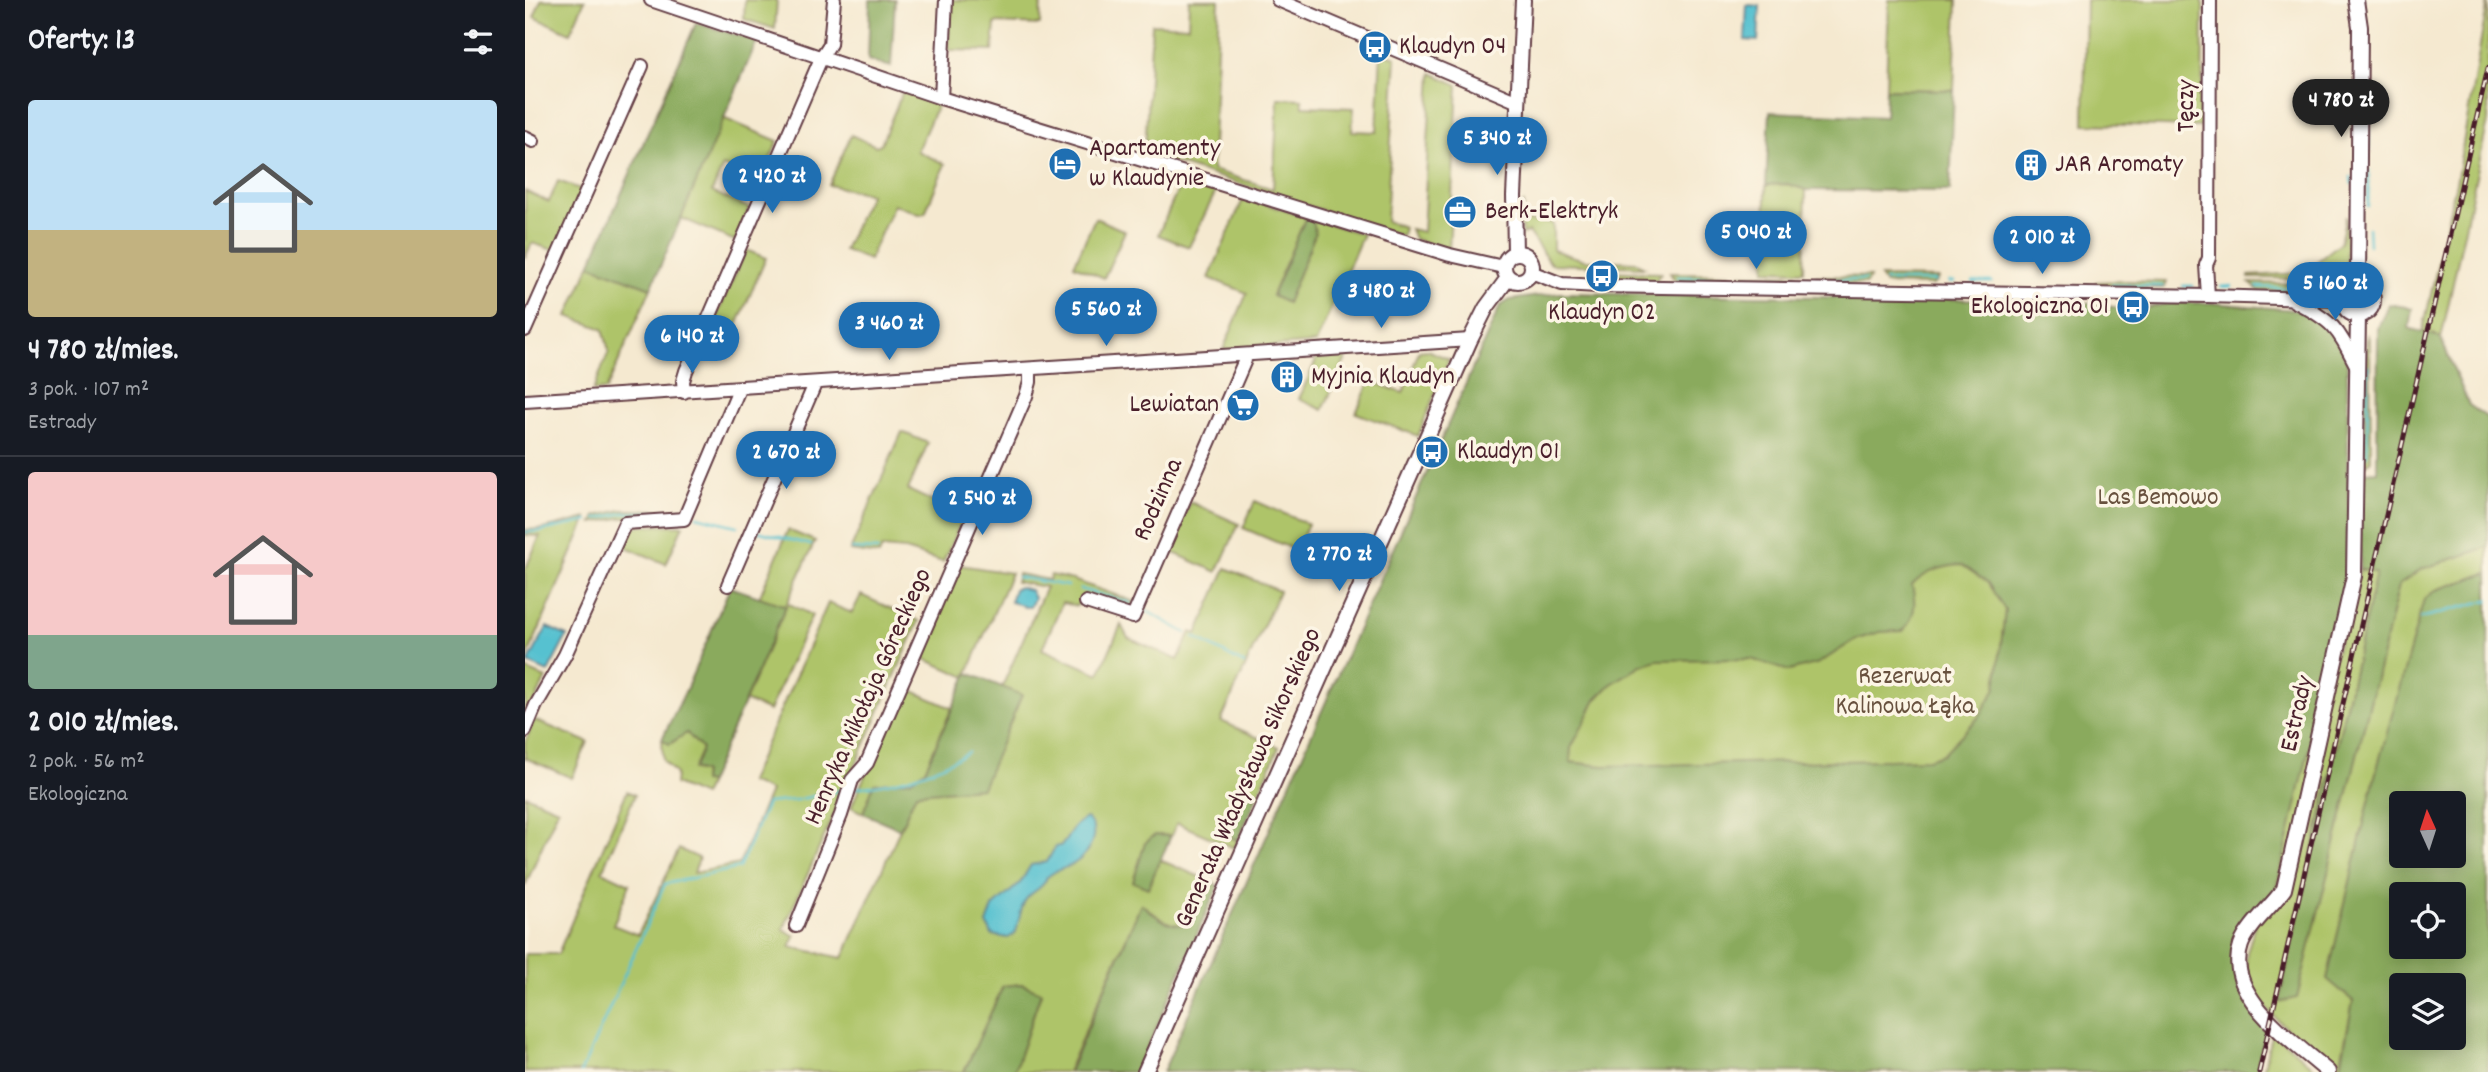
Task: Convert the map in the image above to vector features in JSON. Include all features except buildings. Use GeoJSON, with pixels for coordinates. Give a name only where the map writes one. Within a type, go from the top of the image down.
{"type":"FeatureCollection","features":[{"type":"Feature","properties":{"kind":"main road"},"geometry":{"type":"LineString","coordinates":[[1515,253],[1514,197],[1523,0]]}},
{"type":"Feature","properties":{"kind":"main road"},"geometry":{"type":"LineString","coordinates":[[2356,0],[2360,27],[2358,285]]}},
{"type":"Feature","properties":{"kind":"main road"},"geometry":{"type":"LineString","coordinates":[[2360,27],[2365,0]]}},
{"type":"Feature","properties":{"kind":"main road"},"geometry":{"type":"LineString","coordinates":[[1515,253],[1524,254],[1530,259],[1531,272],[1519,282],[1506,273],[1507,258],[1515,253]]}},
{"type":"Feature","properties":{"kind":"main road","name":"Generała Władysława Sikorskiego"},"geometry":{"type":"LineString","coordinates":[[1145,1072],[1470,340],[1506,273]]}},
{"type":"Feature","properties":{"kind":"main road"},"geometry":{"type":"LineString","coordinates":[[2358,285],[2368,289],[2373,300],[2369,310],[2358,315],[2349,311],[2344,300],[2349,289],[2358,285]]}},
{"type":"Feature","properties":{"kind":"main road","name":"Estrady"},"geometry":{"type":"LineString","coordinates":[[2328,1072],[2259,1011],[2245,989],[2239,969],[2240,946],[2248,930],[2271,907],[2284,889],[2354,576],[2358,315]]}},
{"type":"Feature","properties":{"kind":"street"},"geometry":{"type":"LineString","coordinates":[[652,0],[941,98],[1506,273]]}},
{"type":"Feature","properties":{"kind":"street"},"geometry":{"type":"LineString","coordinates":[[694,0],[694,14]]}},
{"type":"Feature","properties":{"kind":"street"},"geometry":{"type":"LineString","coordinates":[[684,392],[686,372],[822,56],[830,44],[834,0]]}},
{"type":"Feature","properties":{"kind":"street"},"geometry":{"type":"LineString","coordinates":[[941,98],[946,0]]}},
{"type":"Feature","properties":{"kind":"street"},"geometry":{"type":"LineString","coordinates":[[1278,0],[1518,102]]}},
{"type":"Feature","properties":{"kind":"street","name":"Tęczy"},"geometry":{"type":"LineString","coordinates":[[2208,296],[2206,265],[2209,258],[2210,0]]}},
{"type":"Feature","properties":{"kind":"street"},"geometry":{"type":"LineString","coordinates":[[525,330],[642,65]]}},
{"type":"Feature","properties":{"kind":"street"},"geometry":{"type":"LineString","coordinates":[[1531,272],[1562,284],[1598,286],[2344,300]]}},
{"type":"Feature","properties":{"kind":"street"},"geometry":{"type":"LineString","coordinates":[[2290,299],[2322,315],[2336,328],[2358,369]]}},
{"type":"Feature","properties":{"kind":"street"},"geometry":{"type":"LineString","coordinates":[[525,401],[1470,340]]}},
{"type":"Feature","properties":{"kind":"street","name":"Rodzinna"},"geometry":{"type":"LineString","coordinates":[[1086,602],[1133,617],[1245,356]]}},
{"type":"Feature","properties":{"kind":"street","name":"Henryka Mikołaja Góreckiego"},"geometry":{"type":"LineString","coordinates":[[796,926],[841,815],[852,780],[867,763],[1026,396],[1030,369]]}},
{"type":"Feature","properties":{"kind":"street"},"geometry":{"type":"LineString","coordinates":[[728,584],[815,384]]}},
{"type":"Feature","properties":{"kind":"street"},"geometry":{"type":"LineString","coordinates":[[525,731],[536,705],[565,655],[625,523],[684,519],[739,389]]}},
{"type":"Feature","properties":{"kind":"green space"},"geometry":{"type":"Polygon","coordinates":[[[541,0],[585,0],[570,33],[534,17],[541,0]]]}},
{"type":"Feature","properties":{"kind":"green space"},"geometry":{"type":"Polygon","coordinates":[[[745,0],[777,0],[775,29],[744,19],[745,0]]]}},
{"type":"Feature","properties":{"kind":"green space"},"geometry":{"type":"Polygon","coordinates":[[[870,0],[895,0],[891,67],[868,60],[870,0]]]}},
{"type":"Feature","properties":{"kind":"green space"},"geometry":{"type":"Polygon","coordinates":[[[950,0],[1041,0],[1040,25],[995,23],[993,51],[948,50],[950,0]]]}},
{"type":"Feature","properties":{"kind":"green space"},"geometry":{"type":"Polygon","coordinates":[[[1189,0],[1219,0],[1212,170],[1273,189],[1278,98],[1302,99],[1303,106],[1354,108],[1352,131],[1377,132],[1381,52],[1396,57],[1386,221],[1404,227],[1402,236],[1147,154],[1145,150],[1152,24],[1188,26],[1189,0]]]}},
{"type":"Feature","properties":{"kind":"green space"},"geometry":{"type":"Polygon","coordinates":[[[1889,0],[1957,0],[1954,90],[1886,89],[1889,0]]]}},
{"type":"Feature","properties":{"kind":"green space"},"geometry":{"type":"Polygon","coordinates":[[[2086,0],[2203,0],[2202,127],[2084,124],[2086,0]]]}},
{"type":"Feature","properties":{"kind":"green space"},"geometry":{"type":"Polygon","coordinates":[[[2488,0],[2488,121],[2441,339],[2434,334],[2422,334],[2457,178],[2488,0]]]}},
{"type":"Feature","properties":{"kind":"green space"},"geometry":{"type":"Polygon","coordinates":[[[696,23],[757,41],[651,288],[590,265],[696,23]]]}},
{"type":"Feature","properties":{"kind":"green space"},"geometry":{"type":"Polygon","coordinates":[[[1432,73],[1458,85],[1449,250],[1414,239],[1410,229],[1423,232],[1432,73]]]}},
{"type":"Feature","properties":{"kind":"green space"},"geometry":{"type":"Polygon","coordinates":[[[1886,89],[1954,90],[1950,191],[1806,190],[1788,184],[1766,185],[1770,112],[1885,117],[1886,89]]]}},
{"type":"Feature","properties":{"kind":"green space"},"geometry":{"type":"Polygon","coordinates":[[[903,91],[938,103],[917,151],[945,164],[925,213],[919,214],[894,204],[869,260],[844,250],[870,194],[829,185],[851,135],[876,146],[881,144],[903,91]]]}},
{"type":"Feature","properties":{"kind":"green space"},"geometry":{"type":"Polygon","coordinates":[[[723,118],[778,141],[760,182],[723,166],[712,192],[749,208],[735,241],[681,218],[723,118]]]}},
{"type":"Feature","properties":{"kind":"green space"},"geometry":{"type":"Polygon","coordinates":[[[1183,178],[1217,189],[1189,247],[1158,235],[1183,178]]]}},
{"type":"Feature","properties":{"kind":"green space"},"geometry":{"type":"Polygon","coordinates":[[[558,181],[583,190],[556,251],[532,243],[525,258],[525,191],[549,202],[558,181]]]}},
{"type":"Feature","properties":{"kind":"green space"},"geometry":{"type":"Polygon","coordinates":[[[1788,184],[1806,190],[1804,271],[1765,270],[1766,185],[1788,184]]]}},
{"type":"Feature","properties":{"kind":"green space"},"geometry":{"type":"Polygon","coordinates":[[[1244,197],[1306,217],[1272,295],[1287,303],[1315,234],[1313,219],[1363,234],[1316,343],[1223,350],[1247,293],[1209,278],[1244,197]]]}},
{"type":"Feature","properties":{"kind":"green space"},"geometry":{"type":"Polygon","coordinates":[[[1524,202],[1524,221],[1553,223],[1553,250],[1584,260],[1636,262],[1644,267],[1551,264],[1528,232],[1522,234],[1520,212],[1524,202]]]}},
{"type":"Feature","properties":{"kind":"green space"},"geometry":{"type":"Polygon","coordinates":[[[2346,216],[2346,267],[2333,279],[2249,278],[2303,273],[2340,243],[2346,216]]]}},
{"type":"Feature","properties":{"kind":"green space"},"geometry":{"type":"Polygon","coordinates":[[[1306,217],[1313,219],[1315,234],[1287,303],[1272,296],[1306,217]]]}},
{"type":"Feature","properties":{"kind":"green space"},"geometry":{"type":"Polygon","coordinates":[[[1095,218],[1125,231],[1104,278],[1074,265],[1095,218]]]}},
{"type":"Feature","properties":{"kind":"green space"},"geometry":{"type":"Polygon","coordinates":[[[746,250],[766,258],[735,330],[715,320],[746,250]]]}},
{"type":"Feature","properties":{"kind":"green space"},"geometry":{"type":"Polygon","coordinates":[[[590,265],[651,288],[606,390],[593,391],[609,351],[603,329],[568,316],[590,265]]]}},
{"type":"Feature","properties":{"kind":"green space"},"geometry":{"type":"Polygon","coordinates":[[[1597,271],[1661,273],[1652,281],[1618,277],[1617,274],[1597,274],[1597,271]]]}},
{"type":"Feature","properties":{"kind":"green space"},"geometry":{"type":"Polygon","coordinates":[[[1670,273],[1731,274],[1729,280],[1724,282],[1677,281],[1670,273]]]}},
{"type":"Feature","properties":{"kind":"green space"},"geometry":{"type":"Polygon","coordinates":[[[1741,274],[1796,275],[1798,281],[1748,282],[1743,280],[1741,274]]]}},
{"type":"Feature","properties":{"kind":"green space"},"geometry":{"type":"Polygon","coordinates":[[[1816,276],[1870,277],[1866,284],[1822,283],[1817,281],[1816,276]]]}},
{"type":"Feature","properties":{"kind":"green space"},"geometry":{"type":"Polygon","coordinates":[[[1880,277],[1938,278],[1932,285],[1885,284],[1880,277]]]}},
{"type":"Feature","properties":{"kind":"green space"},"geometry":{"type":"Polygon","coordinates":[[[2096,282],[2167,282],[2162,288],[2086,288],[2086,285],[2095,285],[2096,282]]]}},
{"type":"Feature","properties":{"kind":"green space"},"geometry":{"type":"Polygon","coordinates":[[[2250,283],[2320,284],[2325,291],[2259,291],[2250,283]]]}},
{"type":"Feature","properties":{"kind":"green space","name":"Las Bemowo"},"geometry":{"type":"Polygon","coordinates":[[[1560,293],[2074,301],[2114,307],[2146,308],[2170,303],[2212,303],[2296,310],[2314,317],[2340,342],[2347,362],[2349,576],[2277,887],[2235,949],[2267,1027],[2256,1072],[1163,1072],[1500,306],[1510,300],[1560,293]],[[1962,565],[1929,573],[1912,585],[1914,609],[1903,631],[1880,632],[1855,640],[1819,663],[1789,671],[1751,659],[1657,660],[1641,665],[1610,685],[1596,700],[1571,748],[1570,762],[1603,766],[1928,759],[1943,754],[1979,717],[1996,688],[2005,610],[1987,582],[1962,565]]]}},
{"type":"Feature","properties":{"kind":"green space"},"geometry":{"type":"Polygon","coordinates":[[[2388,304],[2412,308],[2409,328],[2441,339],[2469,405],[2488,418],[2488,547],[2422,569],[2399,585],[2297,998],[2279,1002],[2376,573],[2360,569],[2362,472],[2377,471],[2378,328],[2388,304]]]}},
{"type":"Feature","properties":{"kind":"green space"},"geometry":{"type":"Polygon","coordinates":[[[2367,334],[2370,341],[2371,460],[2367,464],[2363,459],[2367,334]]]}},
{"type":"Feature","properties":{"kind":"green space"},"geometry":{"type":"Polygon","coordinates":[[[1427,350],[1449,359],[1418,436],[1356,413],[1370,381],[1403,393],[1419,351],[1427,350]]]}},
{"type":"Feature","properties":{"kind":"green space"},"geometry":{"type":"Polygon","coordinates":[[[1347,356],[1323,410],[1299,399],[1317,358],[1347,356]]]}},
{"type":"Feature","properties":{"kind":"green space"},"geometry":{"type":"Polygon","coordinates":[[[902,432],[928,443],[908,490],[964,516],[943,562],[905,550],[882,548],[879,555],[850,551],[902,432]]]}},
{"type":"Feature","properties":{"kind":"green space"},"geometry":{"type":"Polygon","coordinates":[[[2488,448],[2488,573],[2436,590],[2395,791],[2389,791],[2389,823],[2339,1071],[2277,1020],[2264,1004],[2253,988],[2247,971],[2247,952],[2360,569],[2376,573],[2279,1001],[2297,997],[2399,585],[2488,448]]]}},
{"type":"Feature","properties":{"kind":"green space"},"geometry":{"type":"Polygon","coordinates":[[[1255,501],[1308,524],[1297,551],[1243,528],[1255,501]]]}},
{"type":"Feature","properties":{"kind":"green space"},"geometry":{"type":"Polygon","coordinates":[[[1190,502],[1239,524],[1217,572],[1169,551],[1190,502]]]}},
{"type":"Feature","properties":{"kind":"green space"},"geometry":{"type":"Polygon","coordinates":[[[622,510],[683,510],[680,516],[620,518],[593,523],[596,516],[622,510]]]}},
{"type":"Feature","properties":{"kind":"green space"},"geometry":{"type":"Polygon","coordinates":[[[587,518],[525,662],[525,570],[540,536],[525,535],[525,530],[544,529],[587,518]]]}},
{"type":"Feature","properties":{"kind":"green space"},"geometry":{"type":"Polygon","coordinates":[[[683,525],[666,564],[619,544],[624,532],[634,526],[683,525]]]}},
{"type":"Feature","properties":{"kind":"green space"},"geometry":{"type":"Polygon","coordinates":[[[788,530],[815,541],[787,603],[812,615],[769,711],[745,701],[786,606],[759,598],[788,530]]]}},
{"type":"Feature","properties":{"kind":"green space","name":"Rezerwat Kalinowa Łąka"},"geometry":{"type":"Polygon","coordinates":[[[1937,544],[2012,594],[2000,692],[1939,764],[1521,777],[1638,642],[1912,585],[1937,544]]]}},
{"type":"Feature","properties":{"kind":"green space"},"geometry":{"type":"Polygon","coordinates":[[[960,565],[1011,573],[966,677],[918,656],[960,565]]]}},
{"type":"Feature","properties":{"kind":"green space"},"geometry":{"type":"Polygon","coordinates":[[[1226,568],[1279,591],[1221,721],[1279,747],[1257,797],[1248,793],[1232,838],[1238,840],[1234,848],[1177,823],[1171,836],[1156,835],[1148,887],[1160,860],[1210,881],[1187,924],[1168,922],[1141,904],[1067,1072],[1014,1072],[1041,993],[1022,984],[1003,986],[964,1072],[525,1072],[525,954],[558,954],[627,791],[635,795],[602,871],[630,884],[613,925],[638,935],[679,849],[699,858],[694,873],[739,864],[770,791],[749,782],[828,603],[852,613],[861,595],[919,621],[783,930],[795,936],[790,947],[843,958],[916,793],[1022,695],[1002,687],[1046,587],[1016,582],[1018,574],[1049,580],[1051,575],[1073,580],[1135,602],[1130,609],[1126,609],[1084,595],[1077,606],[1062,603],[1042,649],[1099,674],[1121,625],[1128,638],[1178,660],[1191,632],[1197,634],[1226,568]]]}},
{"type":"Feature","properties":{"kind":"green space"},"geometry":{"type":"Polygon","coordinates":[[[2488,573],[2488,1072],[2340,1072],[2353,1001],[2327,979],[2375,776],[2424,599],[2436,590],[2488,573]]]}},
{"type":"Feature","properties":{"kind":"green space"},"geometry":{"type":"Polygon","coordinates":[[[730,587],[786,606],[709,783],[702,782],[703,772],[693,769],[702,749],[687,733],[669,744],[662,739],[730,587]]]}},
{"type":"Feature","properties":{"kind":"green space"},"geometry":{"type":"Polygon","coordinates":[[[525,669],[546,678],[525,722],[525,669]]]}},
{"type":"Feature","properties":{"kind":"green space"},"geometry":{"type":"Polygon","coordinates":[[[968,673],[1022,695],[982,788],[916,793],[900,829],[863,813],[874,784],[910,780],[925,770],[968,673]]]}},
{"type":"Feature","properties":{"kind":"green space"},"geometry":{"type":"Polygon","coordinates":[[[904,687],[952,708],[925,770],[910,780],[874,784],[863,813],[851,807],[904,687]]]}},
{"type":"Feature","properties":{"kind":"green space"},"geometry":{"type":"Polygon","coordinates":[[[534,720],[588,742],[572,778],[525,758],[525,743],[534,720]]]}},
{"type":"Feature","properties":{"kind":"green space"},"geometry":{"type":"Polygon","coordinates":[[[687,732],[702,749],[693,770],[703,772],[702,782],[709,783],[703,796],[675,784],[676,774],[663,760],[662,739],[670,744],[687,732]]]}},
{"type":"Feature","properties":{"kind":"green space"},"geometry":{"type":"Polygon","coordinates":[[[1247,793],[1257,797],[1238,840],[1230,834],[1247,793]]]}},
{"type":"Feature","properties":{"kind":"green space"},"geometry":{"type":"Polygon","coordinates":[[[525,795],[558,809],[525,886],[525,795]]]}},
{"type":"Feature","properties":{"kind":"green space"},"geometry":{"type":"Polygon","coordinates":[[[1155,835],[1171,836],[1148,888],[1133,882],[1145,843],[1155,835]]]}},
{"type":"Feature","properties":{"kind":"green space"},"geometry":{"type":"Polygon","coordinates":[[[1210,881],[1218,886],[1137,1072],[1069,1072],[1141,904],[1168,923],[1187,924],[1210,881]]]}},
{"type":"Feature","properties":{"kind":"green space"},"geometry":{"type":"Polygon","coordinates":[[[1022,984],[1041,992],[1014,1072],[964,1072],[1003,986],[1022,984]]]}},
{"type":"Feature","properties":{"kind":"green space"},"geometry":{"type":"Polygon","coordinates":[[[2272,1031],[2319,1072],[2263,1072],[2272,1031]]]}},
{"type":"Feature","properties":{"kind":"water"},"geometry":{"type":"Polygon","coordinates":[[[1747,5],[1760,6],[1758,41],[1745,40],[1747,5]]]}},
{"type":"Feature","properties":{"kind":"water"},"geometry":{"type":"Polygon","coordinates":[[[1019,587],[1030,590],[1034,598],[1030,607],[1010,602],[1014,589],[1019,587]]]}},
{"type":"Feature","properties":{"kind":"water"},"geometry":{"type":"Polygon","coordinates":[[[547,627],[567,636],[548,672],[528,663],[547,627]]]}},
{"type":"Feature","properties":{"kind":"water"},"geometry":{"type":"Polygon","coordinates":[[[1086,818],[1091,823],[1093,835],[1085,854],[1072,865],[1046,878],[1027,898],[1022,906],[1015,934],[1008,938],[992,935],[987,924],[993,907],[1020,883],[1031,865],[1047,862],[1055,847],[1062,845],[1075,826],[1086,818]]]}},
{"type":"Feature","properties":{"kind":"waterway"},"geometry":{"type":"LineString","coordinates":[[2370,99],[2370,108]]}},
{"type":"Feature","properties":{"kind":"waterway"},"geometry":{"type":"LineString","coordinates":[[2369,124],[2369,151]]}},
{"type":"Feature","properties":{"kind":"waterway"},"geometry":{"type":"LineString","coordinates":[[2368,206],[2369,170]]}},
{"type":"Feature","properties":{"kind":"waterway"},"geometry":{"type":"LineString","coordinates":[[2351,177],[2352,184]]}},
{"type":"Feature","properties":{"kind":"waterway"},"geometry":{"type":"LineString","coordinates":[[2350,259],[2352,220]]}},
{"type":"Feature","properties":{"kind":"waterway"},"geometry":{"type":"LineString","coordinates":[[2368,228],[2369,245]]}},
{"type":"Feature","properties":{"kind":"waterway"},"geometry":{"type":"LineString","coordinates":[[1678,277],[1725,278]]}},
{"type":"Feature","properties":{"kind":"waterway"},"geometry":{"type":"LineString","coordinates":[[1748,278],[1794,279]]}},
{"type":"Feature","properties":{"kind":"waterway"},"geometry":{"type":"LineString","coordinates":[[2339,286],[2346,279]]}},
{"type":"Feature","properties":{"kind":"waterway"},"geometry":{"type":"LineString","coordinates":[[1822,280],[1865,280]]}},
{"type":"Feature","properties":{"kind":"waterway"},"geometry":{"type":"LineString","coordinates":[[1885,281],[1935,281]]}},
{"type":"Feature","properties":{"kind":"waterway"},"geometry":{"type":"LineString","coordinates":[[1949,282],[1954,282]]}},
{"type":"Feature","properties":{"kind":"waterway"},"geometry":{"type":"LineString","coordinates":[[1973,282],[1992,282]]}},
{"type":"Feature","properties":{"kind":"waterway"},"geometry":{"type":"LineString","coordinates":[[2112,285],[2163,286]]}},
{"type":"Feature","properties":{"kind":"waterway"},"geometry":{"type":"LineString","coordinates":[[2183,286],[2193,286]]}},
{"type":"Feature","properties":{"kind":"waterway"},"geometry":{"type":"LineString","coordinates":[[2221,287],[2232,286]]}},
{"type":"Feature","properties":{"kind":"waterway"},"geometry":{"type":"LineString","coordinates":[[2257,287],[2317,289]]}},
{"type":"Feature","properties":{"kind":"waterway"},"geometry":{"type":"LineString","coordinates":[[2367,456],[2368,366]]}},
{"type":"Feature","properties":{"kind":"waterway"},"geometry":{"type":"LineString","coordinates":[[596,519],[624,513],[682,512]]}},
{"type":"Feature","properties":{"kind":"waterway"},"geometry":{"type":"LineString","coordinates":[[697,516],[737,526]]}},
{"type":"Feature","properties":{"kind":"waterway"},"geometry":{"type":"LineString","coordinates":[[525,532],[588,521]]}},
{"type":"Feature","properties":{"kind":"waterway"},"geometry":{"type":"LineString","coordinates":[[757,531],[811,545]]}},
{"type":"Feature","properties":{"kind":"waterway"},"geometry":{"type":"LineString","coordinates":[[852,549],[878,550]]}},
{"type":"Feature","properties":{"kind":"waterway"},"geometry":{"type":"LineString","coordinates":[[1017,577],[1068,586]]}},
{"type":"Feature","properties":{"kind":"waterway"},"geometry":{"type":"LineString","coordinates":[[1080,589],[1130,603]]}},
{"type":"Feature","properties":{"kind":"waterway"},"geometry":{"type":"LineString","coordinates":[[2421,618],[2488,600]]}},
{"type":"Feature","properties":{"kind":"waterway"},"geometry":{"type":"LineString","coordinates":[[1145,610],[1186,633]]}},
{"type":"Feature","properties":{"kind":"waterway"},"geometry":{"type":"LineString","coordinates":[[1194,637],[1244,664]]}},
{"type":"Feature","properties":{"kind":"waterway"},"geometry":{"type":"LineString","coordinates":[[855,788],[914,776],[942,766],[968,752]]}},
{"type":"Feature","properties":{"kind":"waterway"},"geometry":{"type":"LineString","coordinates":[[581,1072],[665,884],[739,868],[767,803],[842,790]]}},
{"type":"Feature","properties":{"kind":"railway"},"geometry":{"type":"LineString","coordinates":[[2259,1072],[2488,68]]}},
{"type":"Feature","properties":{"kind":"place","name":"Klaudyn 04"},"geometry":{"type":"Point","coordinates":[1375,47]}},
{"type":"Feature","properties":{"kind":"place","name":"Apartamenty w Klaudynie"},"geometry":{"type":"Point","coordinates":[1065,164]}},
{"type":"Feature","properties":{"kind":"place","name":"JAR Aromaty"},"geometry":{"type":"Point","coordinates":[2031,165]}},
{"type":"Feature","properties":{"kind":"place","name":"Berk-Elektryk"},"geometry":{"type":"Point","coordinates":[1460,212]}},
{"type":"Feature","properties":{"kind":"place","name":"Klaudyn 02"},"geometry":{"type":"Point","coordinates":[1602,276]}},
{"type":"Feature","properties":{"kind":"place","name":"Ekologiczna 01"},"geometry":{"type":"Point","coordinates":[2133,307]}},
{"type":"Feature","properties":{"kind":"place","name":"Myjnia Klaudyn"},"geometry":{"type":"Point","coordinates":[1287,377]}},
{"type":"Feature","properties":{"kind":"place","name":"Lewiatan"},"geometry":{"type":"Point","coordinates":[1243,405]}},
{"type":"Feature","properties":{"kind":"place","name":"Klaudyn 01"},"geometry":{"type":"Point","coordinates":[1432,452]}}]}
